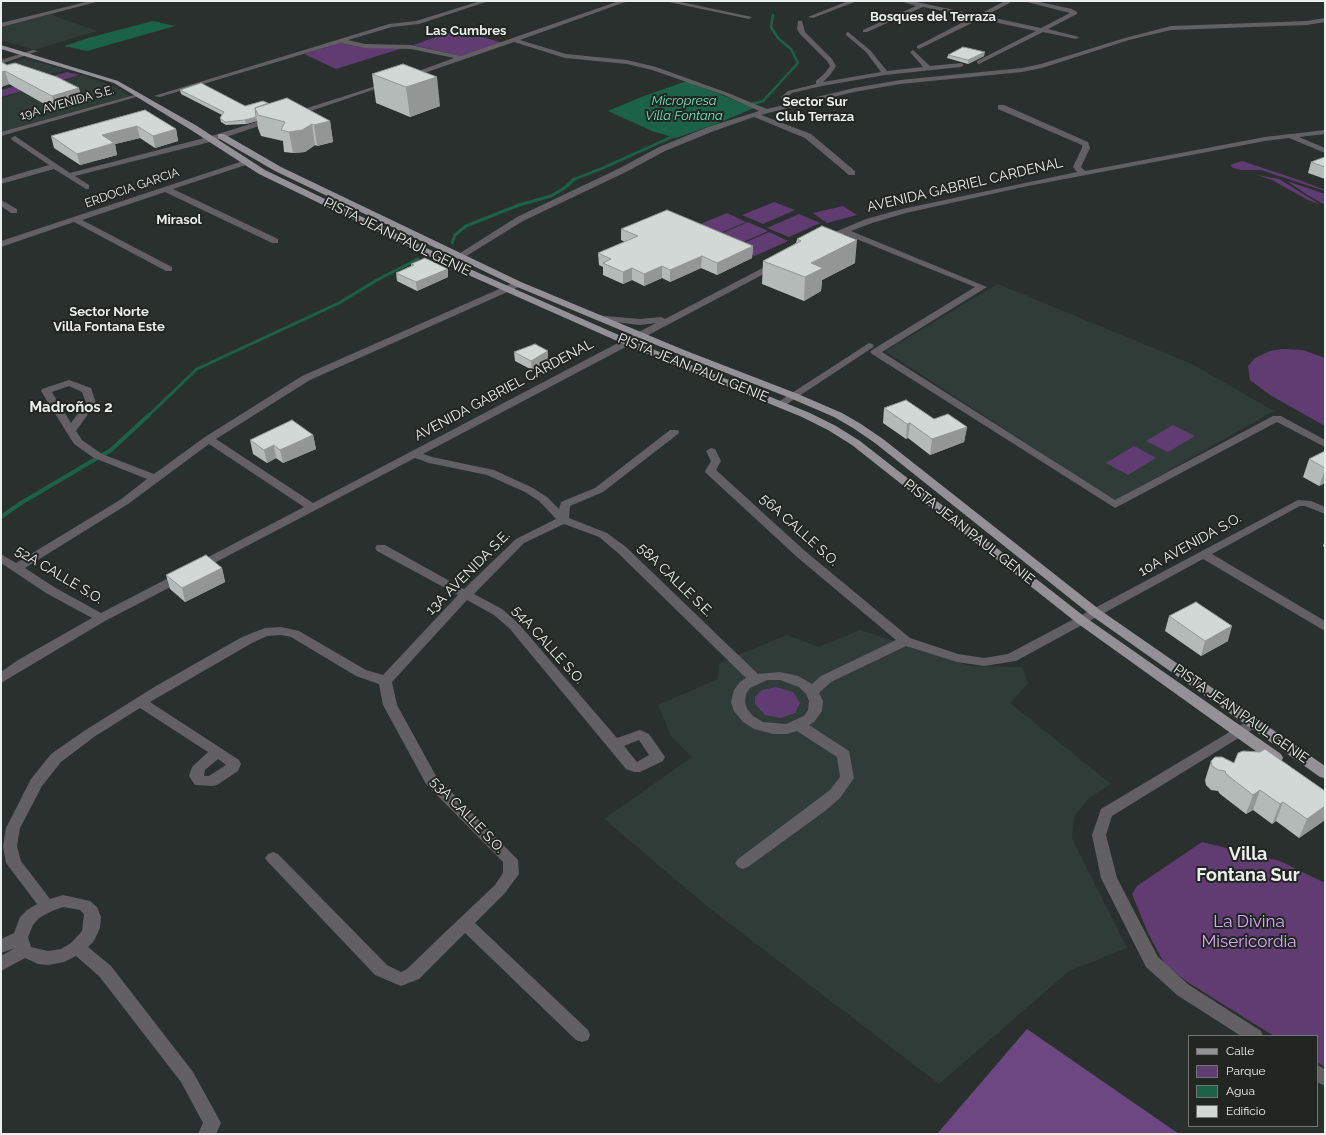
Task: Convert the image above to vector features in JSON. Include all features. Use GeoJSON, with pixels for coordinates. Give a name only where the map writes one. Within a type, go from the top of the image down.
{"type":"FeatureCollection","features":[{"type":"Feature","properties":{"kind":"main road"},"geometry":{"type":"LineString","coordinates":[[1,40],[99,69]]}},
{"type":"Feature","properties":{"kind":"main road"},"geometry":{"type":"LineString","coordinates":[[1,47],[109,79],[140,95],[149,95],[216,137]]}},
{"type":"Feature","properties":{"kind":"main road"},"geometry":{"type":"LineString","coordinates":[[117,74],[121,79],[144,92],[140,95]]}},
{"type":"Feature","properties":{"kind":"main road","name":"PISTA JEAN PAUL GENIE"},"geometry":{"type":"LineString","coordinates":[[190,116],[246,162],[394,236],[505,289],[627,342],[780,404],[832,428],[856,443],[1081,620],[1288,767]]}},
{"type":"Feature","properties":{"kind":"main road","name":"PISTA JEAN PAUL GENIE"},"geometry":{"type":"LineString","coordinates":[[216,137],[247,155],[518,284],[838,415],[879,441],[1096,612],[1325,773]]}},
{"type":"Feature","properties":{"kind":"main road"},"geometry":{"type":"LineString","coordinates":[[394,236],[417,243],[449,257],[460,257],[459,262],[469,272]]}},
{"type":"Feature","properties":{"kind":"street"},"geometry":{"type":"LineString","coordinates":[[1,25],[97,1]]}},
{"type":"Feature","properties":{"kind":"street"},"geometry":{"type":"LineString","coordinates":[[158,96],[391,25],[417,23],[486,1]]}},
{"type":"Feature","properties":{"kind":"street"},"geometry":{"type":"LineString","coordinates":[[70,175],[216,137],[282,117],[399,80],[625,1]]}},
{"type":"Feature","properties":{"kind":"street"},"geometry":{"type":"LineString","coordinates":[[667,1],[749,17]]}},
{"type":"Feature","properties":{"kind":"street"},"geometry":{"type":"LineString","coordinates":[[811,17],[854,1]]}},
{"type":"Feature","properties":{"kind":"street"},"geometry":{"type":"LineString","coordinates":[[903,1],[1076,38]]}},
{"type":"Feature","properties":{"kind":"street"},"geometry":{"type":"LineString","coordinates":[[865,31],[930,1]]}},
{"type":"Feature","properties":{"kind":"street"},"geometry":{"type":"LineString","coordinates":[[920,47],[1010,1]]}},
{"type":"Feature","properties":{"kind":"street"},"geometry":{"type":"LineString","coordinates":[[979,62],[1075,13],[1026,1]]}},
{"type":"Feature","properties":{"kind":"street"},"geometry":{"type":"LineString","coordinates":[[460,257],[520,219],[623,170],[662,149],[711,129],[766,111],[783,102],[900,82],[1022,70],[1042,66],[1127,39],[1171,28],[1285,24],[1325,20]]}},
{"type":"Feature","properties":{"kind":"street"},"geometry":{"type":"LineString","coordinates":[[800,22],[800,29],[802,33],[830,60],[833,66],[828,74],[818,82],[822,84]]}},
{"type":"Feature","properties":{"kind":"street"},"geometry":{"type":"LineString","coordinates":[[848,34],[868,51],[885,73]]}},
{"type":"Feature","properties":{"kind":"street"},"geometry":{"type":"LineString","coordinates":[[516,40],[565,56],[627,62],[654,68],[726,94],[766,111]]}},
{"type":"Feature","properties":{"kind":"street"},"geometry":{"type":"LineString","coordinates":[[342,41],[365,46],[411,47],[462,58]]}},
{"type":"Feature","properties":{"kind":"street"},"geometry":{"type":"LineString","coordinates":[[1,62],[35,51]]}},
{"type":"Feature","properties":{"kind":"street"},"geometry":{"type":"LineString","coordinates":[[913,52],[928,68]]}},
{"type":"Feature","properties":{"kind":"street"},"geometry":{"type":"LineString","coordinates":[[783,102],[790,92],[822,84],[885,73],[961,65]]}},
{"type":"Feature","properties":{"kind":"street","name":"19A AVENIDA S.E."},"geometry":{"type":"LineString","coordinates":[[1,134],[140,95]]}},
{"type":"Feature","properties":{"kind":"street"},"geometry":{"type":"LineString","coordinates":[[1001,107],[1085,144],[1086,148],[1077,167],[1083,174]]}},
{"type":"Feature","properties":{"kind":"street"},"geometry":{"type":"LineString","coordinates":[[754,115],[791,128],[808,136],[852,173]]}},
{"type":"Feature","properties":{"kind":"street","name":"AVENIDA GABRIEL CARDENAL"},"geometry":{"type":"LineString","coordinates":[[817,243],[869,221],[905,211],[1083,174],[1290,136],[1325,132]]}},
{"type":"Feature","properties":{"kind":"street"},"geometry":{"type":"LineString","coordinates":[[1290,136],[1325,151]]}},
{"type":"Feature","properties":{"kind":"street"},"geometry":{"type":"LineString","coordinates":[[15,138],[86,187]]}},
{"type":"Feature","properties":{"kind":"street","name":"ERDOCIA GARCIA"},"geometry":{"type":"LineString","coordinates":[[1,244],[246,162]]}},
{"type":"Feature","properties":{"kind":"street"},"geometry":{"type":"LineString","coordinates":[[1,182],[55,166]]}},
{"type":"Feature","properties":{"kind":"street"},"geometry":{"type":"LineString","coordinates":[[166,189],[275,241]]}},
{"type":"Feature","properties":{"kind":"street"},"geometry":{"type":"LineString","coordinates":[[1,202],[14,211]]}},
{"type":"Feature","properties":{"kind":"street"},"geometry":{"type":"LineString","coordinates":[[76,220],[169,269]]}},
{"type":"Feature","properties":{"kind":"street"},"geometry":{"type":"LineString","coordinates":[[843,231],[982,287],[875,352],[1115,505],[1278,418],[1325,444]]}},
{"type":"Feature","properties":{"kind":"street","name":"AVENIDA GABRIEL CARDENAL"},"geometry":{"type":"LineString","coordinates":[[1,679],[23,663],[101,618],[782,261]]}},
{"type":"Feature","properties":{"kind":"street"},"geometry":{"type":"LineString","coordinates":[[16,568],[85,527],[156,479],[209,439],[306,378],[518,284]]}},
{"type":"Feature","properties":{"kind":"street"},"geometry":{"type":"LineString","coordinates":[[597,317],[640,322],[670,319]]}},
{"type":"Feature","properties":{"kind":"street"},"geometry":{"type":"LineString","coordinates":[[780,404],[869,346]]}},
{"type":"Feature","properties":{"kind":"street"},"geometry":{"type":"LineString","coordinates":[[71,431],[91,403],[87,390],[69,383],[46,391],[71,431],[78,442],[103,458],[156,479]]}},
{"type":"Feature","properties":{"kind":"street"},"geometry":{"type":"LineString","coordinates":[[563,520],[564,504],[599,490],[674,432]]}},
{"type":"Feature","properties":{"kind":"street"},"geometry":{"type":"LineString","coordinates":[[209,439],[312,508]]}},
{"type":"Feature","properties":{"kind":"street","name":"56A CALLE S.O."},"geometry":{"type":"LineString","coordinates":[[712,451],[716,461],[710,471],[801,554],[905,641]]}},
{"type":"Feature","properties":{"kind":"street"},"geometry":{"type":"LineString","coordinates":[[414,454],[429,460],[490,472],[543,498],[563,520]]}},
{"type":"Feature","properties":{"kind":"street","name":"10A AVENIDA S.O."},"geometry":{"type":"LineString","coordinates":[[905,641],[957,658],[984,662],[1011,658],[1298,503],[1307,503],[1325,511]]}},
{"type":"Feature","properties":{"kind":"street","name":"13A AVENIDA S.E."},"geometry":{"type":"LineString","coordinates":[[385,681],[465,595],[520,541],[563,520]]}},
{"type":"Feature","properties":{"kind":"street","name":"58A CALLE S.E."},"geometry":{"type":"LineString","coordinates":[[563,520],[603,535],[622,550],[755,679]]}},
{"type":"Feature","properties":{"kind":"street","name":"54A CALLE S.O."},"geometry":{"type":"LineString","coordinates":[[380,548],[498,612],[514,626],[615,744]]}},
{"type":"Feature","properties":{"kind":"street"},"geometry":{"type":"LineString","coordinates":[[1204,555],[1325,627]]}},
{"type":"Feature","properties":{"kind":"street","name":"52A CALLE S.O."},"geometry":{"type":"LineString","coordinates":[[1,558],[50,590],[101,618]]}},
{"type":"Feature","properties":{"kind":"street"},"geometry":{"type":"LineString","coordinates":[[46,906],[14,863],[10,846],[13,828],[36,783],[56,758],[89,734],[140,702],[247,640],[265,632],[281,631],[295,634],[361,674],[385,681]]}},
{"type":"Feature","properties":{"kind":"street"},"geometry":{"type":"LineString","coordinates":[[812,692],[826,679],[905,641]]}},
{"type":"Feature","properties":{"kind":"street"},"geometry":{"type":"LineString","coordinates":[[767,676],[780,676],[793,679],[804,684],[812,692],[816,701],[815,711],[809,719],[799,725],[787,729],[773,729],[759,726],[748,720],[740,711],[738,702],[739,693],[745,685],[755,679],[767,676]]}},
{"type":"Feature","properties":{"kind":"street","name":"53A CALLE S.O."},"geometry":{"type":"LineString","coordinates":[[385,681],[390,705],[431,780],[510,860],[511,874],[500,888],[466,923]]}},
{"type":"Feature","properties":{"kind":"street"},"geometry":{"type":"LineString","coordinates":[[140,702],[218,752]]}},
{"type":"Feature","properties":{"kind":"street"},"geometry":{"type":"LineString","coordinates":[[1253,723],[1106,813],[1099,835],[1108,878],[1152,962],[1182,990],[1253,1035]]}},
{"type":"Feature","properties":{"kind":"street"},"geometry":{"type":"LineString","coordinates":[[743,863],[820,807],[835,794],[847,778],[844,755],[799,725]]}},
{"type":"Feature","properties":{"kind":"street"},"geometry":{"type":"LineString","coordinates":[[273,858],[381,970],[401,979],[413,974],[466,923],[582,1035]]}},
{"type":"Feature","properties":{"kind":"street"},"geometry":{"type":"LineString","coordinates":[[1,946],[22,944],[38,957],[48,958],[64,955],[77,948],[88,936],[92,928],[93,917],[91,911],[84,905],[63,901],[46,906],[33,914],[26,922],[22,944],[1,964]]}},
{"type":"Feature","properties":{"kind":"street"},"geometry":{"type":"LineString","coordinates":[[77,948],[104,971],[187,1077],[212,1123],[207,1134]]}},
{"type":"Feature","properties":{"kind":"shaded area"},"geometry":{"type":"Polygon","coordinates":[[[50,14],[97,31],[34,50],[1,40],[1,25],[50,14]]]}},
{"type":"Feature","properties":{"kind":"shaded area"},"geometry":{"type":"Polygon","coordinates":[[[25,59],[66,70],[1,87],[1,65],[25,59]]]}},
{"type":"Feature","properties":{"kind":"shaded area"},"geometry":{"type":"Polygon","coordinates":[[[83,75],[117,88],[130,96],[1,132],[1,98],[83,75]]]}},
{"type":"Feature","properties":{"kind":"shaded area"},"geometry":{"type":"Polygon","coordinates":[[[998,284],[1192,364],[1274,411],[1115,501],[885,351],[998,284]]]}},
{"type":"Feature","properties":{"kind":"shaded area"},"geometry":{"type":"Polygon","coordinates":[[[860,630],[970,666],[1022,667],[1028,683],[1010,703],[1111,784],[1089,798],[1074,817],[1072,839],[1127,948],[1069,971],[939,1084],[708,907],[604,819],[692,757],[672,738],[658,705],[718,679],[719,663],[787,635],[819,647],[860,630]]]}},
{"type":"Feature","properties":{"kind":"shaded area"},"geometry":{"type":"Polygon","coordinates":[[[1027,1029],[1179,1134],[937,1134],[1027,1029]]]}},
{"type":"Feature","properties":{"kind":"green space"},"geometry":{"type":"Polygon","coordinates":[[[459,29],[502,43],[461,56],[413,45],[459,29]]]}},
{"type":"Feature","properties":{"kind":"green space"},"geometry":{"type":"Polygon","coordinates":[[[340,43],[360,47],[403,48],[336,69],[304,54],[340,43]]]}},
{"type":"Feature","properties":{"kind":"green space"},"geometry":{"type":"Polygon","coordinates":[[[67,72],[80,75],[1,97],[1,90],[67,72]]]}},
{"type":"Feature","properties":{"kind":"green space"},"geometry":{"type":"Polygon","coordinates":[[[1242,161],[1302,181],[1325,191],[1261,170],[1241,170],[1233,168],[1230,165],[1242,161]]]}},
{"type":"Feature","properties":{"kind":"green space"},"geometry":{"type":"Polygon","coordinates":[[[1257,175],[1279,179],[1321,205],[1308,200],[1272,180],[1257,175]]]}},
{"type":"Feature","properties":{"kind":"green space"},"geometry":{"type":"Polygon","coordinates":[[[1287,181],[1325,194],[1325,205],[1306,194],[1287,181]]]}},
{"type":"Feature","properties":{"kind":"green space"},"geometry":{"type":"Polygon","coordinates":[[[774,202],[795,210],[763,224],[742,215],[774,202]]]}},
{"type":"Feature","properties":{"kind":"green space"},"geometry":{"type":"Polygon","coordinates":[[[843,206],[857,215],[827,223],[813,213],[843,206]]]}},
{"type":"Feature","properties":{"kind":"green space"},"geometry":{"type":"Polygon","coordinates":[[[727,213],[746,222],[713,236],[693,227],[727,213]]]}},
{"type":"Feature","properties":{"kind":"green space"},"geometry":{"type":"Polygon","coordinates":[[[799,214],[820,223],[789,237],[767,228],[799,214]]]}},
{"type":"Feature","properties":{"kind":"green space"},"geometry":{"type":"Polygon","coordinates":[[[748,222],[768,231],[734,246],[714,237],[748,222]]]}},
{"type":"Feature","properties":{"kind":"green space"},"geometry":{"type":"Polygon","coordinates":[[[769,232],[788,241],[755,256],[735,247],[769,232]]]}},
{"type":"Feature","properties":{"kind":"green space"},"geometry":{"type":"Polygon","coordinates":[[[1282,349],[1303,350],[1325,358],[1325,426],[1270,395],[1250,380],[1248,366],[1255,358],[1270,351],[1282,349]]]}},
{"type":"Feature","properties":{"kind":"green space"},"geometry":{"type":"Polygon","coordinates":[[[1173,425],[1195,436],[1168,452],[1146,441],[1173,425]]]}},
{"type":"Feature","properties":{"kind":"green space"},"geometry":{"type":"Polygon","coordinates":[[[1134,446],[1156,458],[1128,475],[1106,463],[1134,446]]]}},
{"type":"Feature","properties":{"kind":"green space"},"geometry":{"type":"Polygon","coordinates":[[[776,687],[793,692],[800,703],[795,713],[781,718],[765,715],[755,704],[755,697],[762,690],[776,687]]]}},
{"type":"Feature","properties":{"kind":"green space","name":"La Divina Misericordia"},"geometry":{"type":"Polygon","coordinates":[[[1202,842],[1280,861],[1325,883],[1325,1067],[1318,1063],[1318,1035],[1272,1035],[1189,983],[1165,965],[1148,933],[1132,894],[1137,886],[1202,842]]]}},
{"type":"Feature","properties":{"kind":"water"},"geometry":{"type":"Polygon","coordinates":[[[153,21],[175,26],[87,51],[64,46],[88,38],[153,21]]]}},
{"type":"Feature","properties":{"kind":"water","name":"Micropresa Villa Fontana"},"geometry":{"type":"Polygon","coordinates":[[[687,81],[754,108],[716,124],[676,138],[652,131],[608,111],[644,96],[687,81]]]}},
{"type":"Feature","properties":{"kind":"building"},"geometry":{"type":"Polygon","coordinates":[[[963,47],[985,52],[968,60],[948,55],[963,47]]]}},
{"type":"Feature","properties":{"kind":"building"},"geometry":{"type":"Polygon","coordinates":[[[1,62],[7,65],[15,63],[57,77],[79,88],[52,96],[5,71],[1,72],[1,62]]]}},
{"type":"Feature","properties":{"kind":"building"},"geometry":{"type":"Polygon","coordinates":[[[403,64],[437,77],[406,87],[372,74],[403,64]]]}},
{"type":"Feature","properties":{"kind":"building"},"geometry":{"type":"Polygon","coordinates":[[[201,83],[245,106],[263,101],[268,103],[255,108],[256,117],[245,120],[225,122],[220,118],[224,112],[180,90],[201,83]]]}},
{"type":"Feature","properties":{"kind":"building"},"geometry":{"type":"Polygon","coordinates":[[[287,98],[330,121],[314,125],[312,124],[302,130],[289,132],[281,130],[285,122],[258,115],[255,108],[287,98]]]}},
{"type":"Feature","properties":{"kind":"building"},"geometry":{"type":"Polygon","coordinates":[[[145,110],[176,129],[153,136],[137,126],[102,135],[114,143],[77,154],[51,136],[145,110]]]}},
{"type":"Feature","properties":{"kind":"building"},"geometry":{"type":"Polygon","coordinates":[[[1325,157],[1325,167],[1311,162],[1325,157]]]}},
{"type":"Feature","properties":{"kind":"building"},"geometry":{"type":"Polygon","coordinates":[[[667,210],[753,246],[717,263],[702,256],[670,270],[662,266],[644,274],[632,268],[623,272],[603,263],[611,259],[598,253],[638,236],[621,229],[667,210]]]}},
{"type":"Feature","properties":{"kind":"building"},"geometry":{"type":"Polygon","coordinates":[[[822,226],[857,240],[811,263],[823,268],[805,277],[763,261],[801,241],[797,239],[822,226]]]}},
{"type":"Feature","properties":{"kind":"building"},"geometry":{"type":"Polygon","coordinates":[[[425,258],[448,269],[416,282],[396,273],[414,265],[411,264],[425,258]]]}},
{"type":"Feature","properties":{"kind":"building"},"geometry":{"type":"Polygon","coordinates":[[[535,344],[548,351],[531,361],[514,352],[535,344]]]}},
{"type":"Feature","properties":{"kind":"building"},"geometry":{"type":"Polygon","coordinates":[[[906,400],[934,419],[948,414],[967,427],[932,439],[910,423],[907,424],[884,408],[906,400]]]}},
{"type":"Feature","properties":{"kind":"building"},"geometry":{"type":"Polygon","coordinates":[[[292,420],[313,435],[280,450],[274,445],[264,450],[250,440],[292,420]]]}},
{"type":"Feature","properties":{"kind":"building"},"geometry":{"type":"Polygon","coordinates":[[[1325,451],[1325,468],[1309,459],[1325,451]]]}},
{"type":"Feature","properties":{"kind":"building"},"geometry":{"type":"Polygon","coordinates":[[[206,555],[222,568],[182,588],[166,575],[206,555]]]}},
{"type":"Feature","properties":{"kind":"building"},"geometry":{"type":"Polygon","coordinates":[[[1196,602],[1232,626],[1205,641],[1169,616],[1196,602]]]}},
{"type":"Feature","properties":{"kind":"building"},"geometry":{"type":"Polygon","coordinates":[[[1265,749],[1325,791],[1325,806],[1307,819],[1283,802],[1280,804],[1260,790],[1253,795],[1226,774],[1225,771],[1218,770],[1212,766],[1211,761],[1215,757],[1222,757],[1234,763],[1238,753],[1243,751],[1260,752],[1265,749]]]}},
{"type":"Feature","properties":{"kind":"waterway"},"geometry":{"type":"LineString","coordinates":[[748,105],[763,101],[798,63],[791,49],[778,38],[771,27],[773,15]]}},
{"type":"Feature","properties":{"kind":"waterway"},"geometry":{"type":"LineString","coordinates":[[572,180],[603,168],[676,135]]}},
{"type":"Feature","properties":{"kind":"waterway"},"geometry":{"type":"LineString","coordinates":[[452,243],[455,235],[466,226],[519,205],[551,196],[563,189],[575,179]]}},
{"type":"Feature","properties":{"kind":"waterway"},"geometry":{"type":"LineString","coordinates":[[148,416],[197,369],[339,303],[377,280],[418,259]]}},
{"type":"Feature","properties":{"kind":"waterway"},"geometry":{"type":"LineString","coordinates":[[1,517],[21,503],[111,450],[149,415]]}},
{"type":"Feature","properties":{"kind":"district","name":"Bosques del Terraza"},"geometry":{"type":"Point","coordinates":[933,17]}},
{"type":"Feature","properties":{"kind":"district","name":"Las Cumbres"},"geometry":{"type":"Point","coordinates":[466,31]}},
{"type":"Feature","properties":{"kind":"district","name":"Sector Sur Club Terraza"},"geometry":{"type":"Point","coordinates":[815,110]}},
{"type":"Feature","properties":{"kind":"district","name":"Mirasol"},"geometry":{"type":"Point","coordinates":[179,220]}},
{"type":"Feature","properties":{"kind":"district","name":"Sector Norte Villa Fontana Este"},"geometry":{"type":"Point","coordinates":[109,320]}},
{"type":"Feature","properties":{"kind":"district","name":"Madroños 2"},"geometry":{"type":"Point","coordinates":[71,407]}},
{"type":"Feature","properties":{"kind":"district","name":"Villa Fontana Sur"},"geometry":{"type":"Point","coordinates":[1248,865]}}]}
